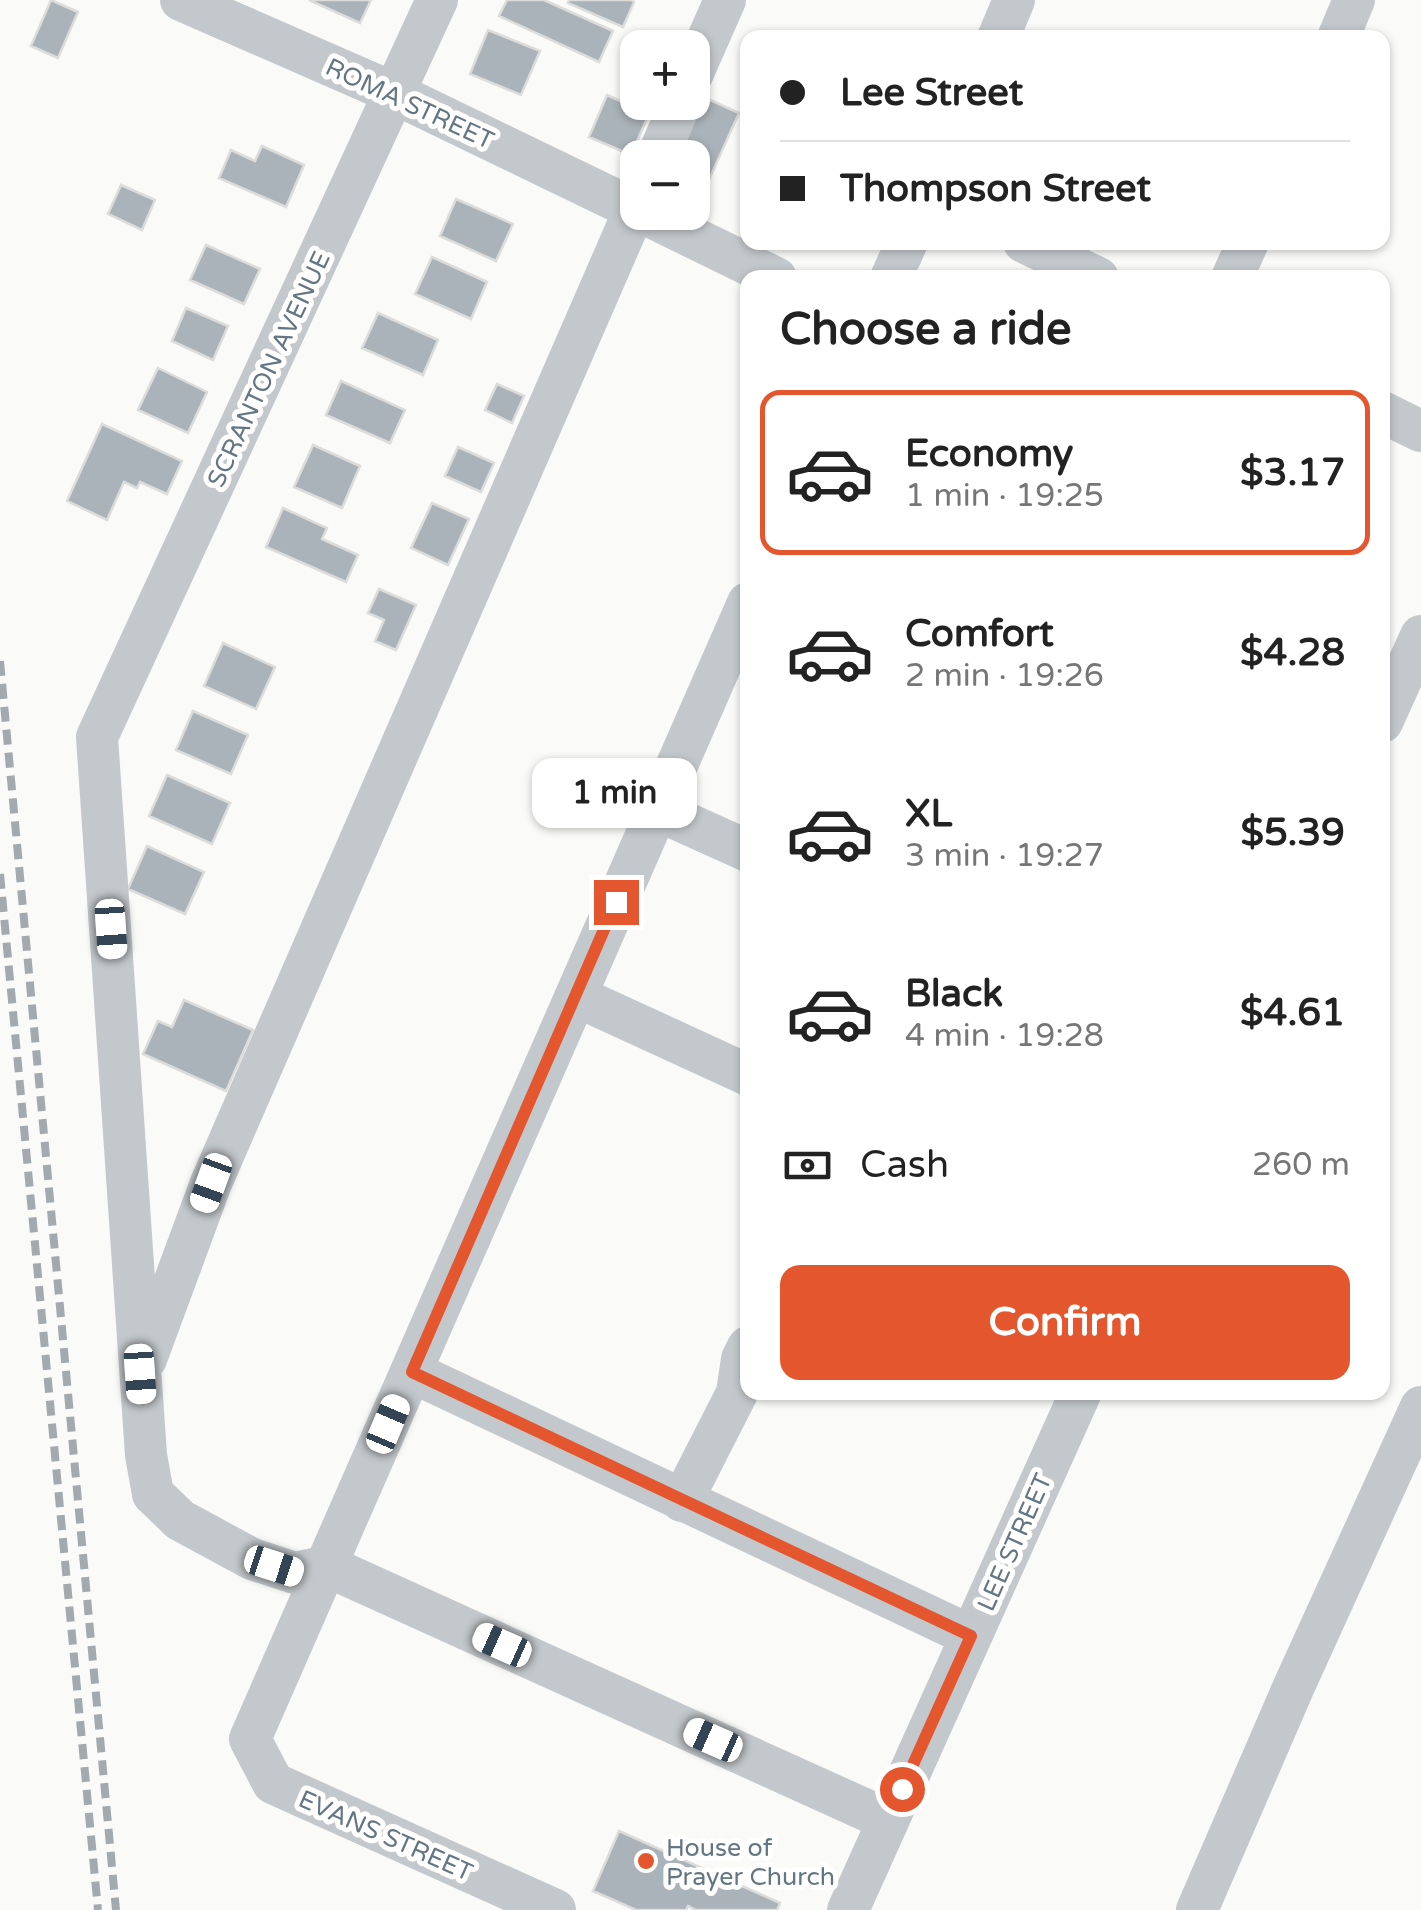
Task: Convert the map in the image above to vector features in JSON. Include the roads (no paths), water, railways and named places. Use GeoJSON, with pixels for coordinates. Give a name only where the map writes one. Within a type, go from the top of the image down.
{"type":"FeatureCollection","features":[{"type":"Feature","properties":{"kind":"street","name":"ROMA STREET"},"geometry":{"type":"LineString","coordinates":[[180,0],[396,94],[620,200]]}},
{"type":"Feature","properties":{"kind":"street","name":"SCRANTON AVENUE"},"geometry":{"type":"LineString","coordinates":[[140,1374],[97,737],[437,0]]}},
{"type":"Feature","properties":{"kind":"street"},"geometry":{"type":"LineString","coordinates":[[710,34],[725,0]]}},
{"type":"Feature","properties":{"kind":"street"},"geometry":{"type":"LineString","coordinates":[[1001,30],[1014,0]]}},
{"type":"Feature","properties":{"kind":"street"},"geometry":{"type":"LineString","coordinates":[[1341,30],[1354,0]]}},
{"type":"Feature","properties":{"kind":"street"},"geometry":{"type":"LineString","coordinates":[[629,230],[211,1183],[140,1374],[146,1455],[154,1494],[180,1520],[252,1559],[296,1573],[327,1566],[888,1820]]}},
{"type":"Feature","properties":{"kind":"street","name":"ROMA STREET"},"geometry":{"type":"LineString","coordinates":[[680,230],[760,270]]}},
{"type":"Feature","properties":{"kind":"street"},"geometry":{"type":"LineString","coordinates":[[1040,250],[1082,270]]}},
{"type":"Feature","properties":{"kind":"street"},"geometry":{"type":"LineString","coordinates":[[1390,416],[1421,431]]}},
{"type":"Feature","properties":{"kind":"street"},"geometry":{"type":"LineString","coordinates":[[327,1566],[740,621]]}},
{"type":"Feature","properties":{"kind":"street"},"geometry":{"type":"LineString","coordinates":[[1390,702],[1407,661]]}},
{"type":"Feature","properties":{"kind":"street"},"geometry":{"type":"LineString","coordinates":[[657,810],[740,847]]}},
{"type":"Feature","properties":{"kind":"street"},"geometry":{"type":"LineString","coordinates":[[576,996],[740,1071]]}},
{"type":"Feature","properties":{"kind":"street"},"geometry":{"type":"LineString","coordinates":[[412,1372],[971,1636]]}},
{"type":"Feature","properties":{"kind":"street"},"geometry":{"type":"LineString","coordinates":[[682,1500],[737,1393],[740,1373]]}},
{"type":"Feature","properties":{"kind":"street","name":"LEE STREET"},"geometry":{"type":"LineString","coordinates":[[848,1910],[1077,1400]]}},
{"type":"Feature","properties":{"kind":"street"},"geometry":{"type":"LineString","coordinates":[[1198,1910],[1294,1686],[1421,1408]]}},
{"type":"Feature","properties":{"kind":"street","name":"EVANS STREET"},"geometry":{"type":"LineString","coordinates":[[327,1566],[250,1740],[273,1783],[555,1910]]}},
{"type":"Feature","properties":{"kind":"railway"},"geometry":{"type":"LineString","coordinates":[[0,661],[116,1910]]}},
{"type":"Feature","properties":{"kind":"railway"},"geometry":{"type":"LineString","coordinates":[[0,874],[98,1910]]}},
{"type":"Feature","properties":{"kind":"place","name":"House of Prayer Church"},"geometry":{"type":"Point","coordinates":[646,1861]}}]}
